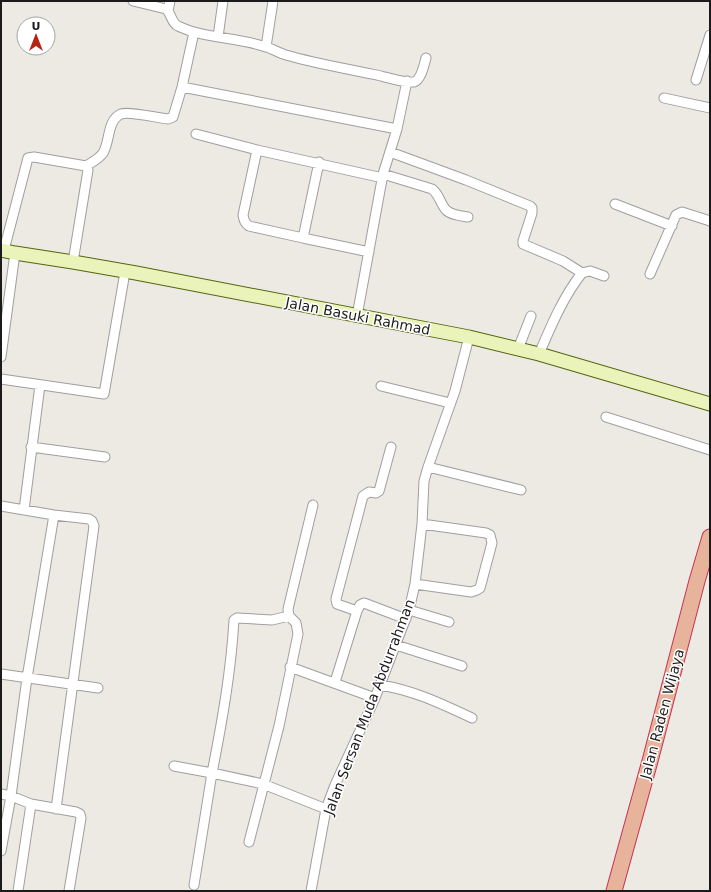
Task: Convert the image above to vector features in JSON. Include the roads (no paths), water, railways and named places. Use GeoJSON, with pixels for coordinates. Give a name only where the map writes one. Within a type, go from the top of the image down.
{"type":"FeatureCollection","features":[{"type":"Feature","properties":{"kind":"highway","name":"Jalan Raden Wijaya"},"geometry":{"type":"LineString","coordinates":[[614,891],[710,537]]}},
{"type":"Feature","properties":{"kind":"main road","name":"Jalan Basuki Rahmad"},"geometry":{"type":"LineString","coordinates":[[6,251],[73,262],[469,338],[591,368],[710,404]]}},
{"type":"Feature","properties":{"kind":"street"},"geometry":{"type":"LineString","coordinates":[[133,1],[168,11],[175,24],[194,32],[266,47],[286,55],[314,62],[412,82],[419,77],[426,58]]}},
{"type":"Feature","properties":{"kind":"street"},"geometry":{"type":"LineString","coordinates":[[168,11],[170,1]]}},
{"type":"Feature","properties":{"kind":"street"},"geometry":{"type":"LineString","coordinates":[[218,36],[223,1]]}},
{"type":"Feature","properties":{"kind":"street"},"geometry":{"type":"LineString","coordinates":[[266,47],[273,1]]}},
{"type":"Feature","properties":{"kind":"street"},"geometry":{"type":"LineString","coordinates":[[1,357],[6,251],[28,158],[34,157],[86,166],[104,153],[110,130],[116,118],[121,114],[128,113],[170,119],[175,112],[182,87],[194,32]]}},
{"type":"Feature","properties":{"kind":"street"},"geometry":{"type":"LineString","coordinates":[[696,80],[710,35]]}},
{"type":"Feature","properties":{"kind":"street"},"geometry":{"type":"LineString","coordinates":[[357,316],[383,176],[397,129],[407,81]]}},
{"type":"Feature","properties":{"kind":"street"},"geometry":{"type":"LineString","coordinates":[[182,87],[397,129]]}},
{"type":"Feature","properties":{"kind":"street"},"geometry":{"type":"LineString","coordinates":[[664,98],[710,108]]}},
{"type":"Feature","properties":{"kind":"street"},"geometry":{"type":"LineString","coordinates":[[196,134],[257,150],[383,176],[432,189],[436,192],[447,211],[455,215],[468,217]]}},
{"type":"Feature","properties":{"kind":"street"},"geometry":{"type":"LineString","coordinates":[[257,150],[243,215],[244,220],[249,226],[369,252]]}},
{"type":"Feature","properties":{"kind":"street"},"geometry":{"type":"LineString","coordinates":[[390,152],[530,206],[532,208],[532,213],[523,244],[563,261],[582,273]]}},
{"type":"Feature","properties":{"kind":"street"},"geometry":{"type":"LineString","coordinates":[[303,238],[319,162]]}},
{"type":"Feature","properties":{"kind":"street"},"geometry":{"type":"LineString","coordinates":[[73,262],[88,170],[86,166]]}},
{"type":"Feature","properties":{"kind":"street"},"geometry":{"type":"LineString","coordinates":[[615,204],[672,226]]}},
{"type":"Feature","properties":{"kind":"street"},"geometry":{"type":"LineString","coordinates":[[650,274],[676,215],[682,212],[710,221]]}},
{"type":"Feature","properties":{"kind":"street"},"geometry":{"type":"LineString","coordinates":[[539,354],[552,323],[570,289],[582,273],[590,271],[604,276]]}},
{"type":"Feature","properties":{"kind":"street"},"geometry":{"type":"LineString","coordinates":[[1,379],[104,394],[125,272]]}},
{"type":"Feature","properties":{"kind":"street"},"geometry":{"type":"LineString","coordinates":[[518,349],[531,316]]}},
{"type":"Feature","properties":{"kind":"street","name":"Jalan Sersan Muda Abdurrahman"},"geometry":{"type":"LineString","coordinates":[[311,891],[326,809],[375,698],[407,614],[415,584],[422,524],[424,481],[450,403],[469,338]]}},
{"type":"Feature","properties":{"kind":"street"},"geometry":{"type":"LineString","coordinates":[[24,510],[40,384]]}},
{"type":"Feature","properties":{"kind":"street"},"geometry":{"type":"LineString","coordinates":[[381,386],[450,403]]}},
{"type":"Feature","properties":{"kind":"street"},"geometry":{"type":"LineString","coordinates":[[606,417],[710,450]]}},
{"type":"Feature","properties":{"kind":"street"},"geometry":{"type":"LineString","coordinates":[[31,447],[105,457]]}},
{"type":"Feature","properties":{"kind":"street"},"geometry":{"type":"LineString","coordinates":[[357,611],[337,604],[336,599],[363,496],[369,492],[376,493],[381,487],[391,447]]}},
{"type":"Feature","properties":{"kind":"street"},"geometry":{"type":"LineString","coordinates":[[428,467],[521,490]]}},
{"type":"Feature","properties":{"kind":"street"},"geometry":{"type":"LineString","coordinates":[[1,506],[89,519],[92,521],[94,526],[56,809]]}},
{"type":"Feature","properties":{"kind":"street"},"geometry":{"type":"LineString","coordinates":[[249,842],[278,726],[298,630],[296,623],[289,616],[288,609],[314,506]]}},
{"type":"Feature","properties":{"kind":"street"},"geometry":{"type":"LineString","coordinates":[[1,851],[11,796],[27,678],[54,515]]}},
{"type":"Feature","properties":{"kind":"street"},"geometry":{"type":"LineString","coordinates":[[415,584],[471,592],[478,590],[480,588],[492,543],[490,535],[486,533],[422,524]]}},
{"type":"Feature","properties":{"kind":"street"},"geometry":{"type":"LineString","coordinates":[[335,682],[360,605],[364,603],[407,614],[449,622]]}},
{"type":"Feature","properties":{"kind":"street"},"geometry":{"type":"LineString","coordinates":[[194,885],[232,658],[234,620],[237,618],[278,620],[289,616]]}},
{"type":"Feature","properties":{"kind":"street"},"geometry":{"type":"LineString","coordinates":[[396,645],[462,666]]}},
{"type":"Feature","properties":{"kind":"street"},"geometry":{"type":"LineString","coordinates":[[290,667],[335,682],[375,698]]}},
{"type":"Feature","properties":{"kind":"street"},"geometry":{"type":"LineString","coordinates":[[1,674],[98,688]]}},
{"type":"Feature","properties":{"kind":"street"},"geometry":{"type":"LineString","coordinates":[[380,685],[404,690],[433,700],[472,718]]}},
{"type":"Feature","properties":{"kind":"street"},"geometry":{"type":"LineString","coordinates":[[174,766],[263,784],[326,809]]}},
{"type":"Feature","properties":{"kind":"street"},"geometry":{"type":"LineString","coordinates":[[1,794],[11,796],[31,804],[80,814],[81,818],[69,891]]}},
{"type":"Feature","properties":{"kind":"street"},"geometry":{"type":"LineString","coordinates":[[18,891],[31,804]]}}]}
